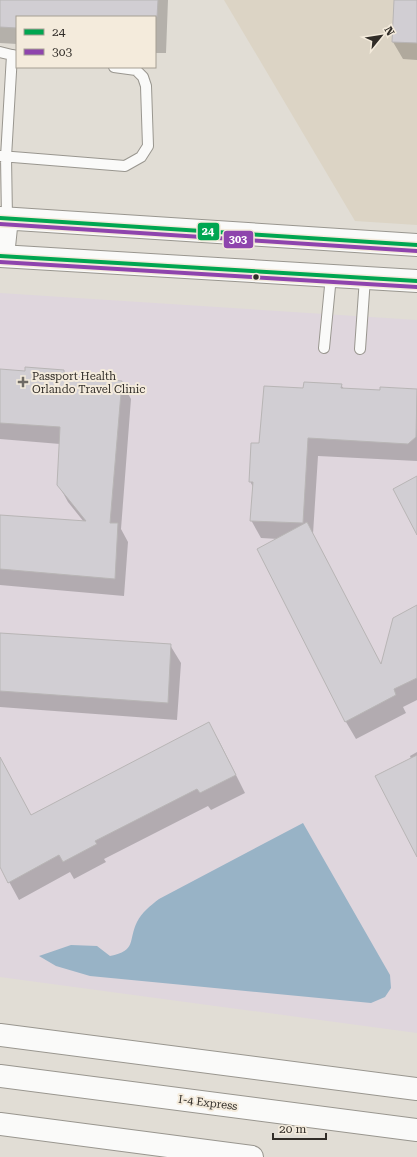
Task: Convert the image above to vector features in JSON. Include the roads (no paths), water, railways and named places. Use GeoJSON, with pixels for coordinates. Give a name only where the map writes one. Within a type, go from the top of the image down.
{"type":"FeatureCollection","features":[{"type":"Feature","properties":{"kind":"main road"},"geometry":{"type":"LineString","coordinates":[[417,245],[3,218],[2,256],[417,282]]}},
{"type":"Feature","properties":{"kind":"main road"},"geometry":{"type":"LineString","coordinates":[[0,1035],[417,1089]]}},
{"type":"Feature","properties":{"kind":"main road","name":"I-4 Express"},"geometry":{"type":"LineString","coordinates":[[0,1076],[417,1130]]}},
{"type":"Feature","properties":{"kind":"main road"},"geometry":{"type":"LineString","coordinates":[[0,1124],[252,1157]]}},
{"type":"Feature","properties":{"kind":"lane"},"geometry":{"type":"LineString","coordinates":[[0,52],[14,56],[5,101],[3,218]]}},
{"type":"Feature","properties":{"kind":"lane"},"geometry":{"type":"LineString","coordinates":[[3,157],[125,166],[141,157],[148,146],[146,86],[143,77],[136,70],[121,68]]}},
{"type":"Feature","properties":{"kind":"lane"},"geometry":{"type":"LineString","coordinates":[[324,348],[331,276]]}},
{"type":"Feature","properties":{"kind":"lane"},"geometry":{"type":"LineString","coordinates":[[360,349],[365,278]]}},
{"type":"Feature","properties":{"kind":"water"},"geometry":{"type":"Polygon","coordinates":[[[303,823],[390,975],[391,988],[385,997],[371,1003],[90,976],[56,966],[39,956],[71,945],[97,946],[110,956],[119,954],[128,948],[134,928],[141,915],[159,899],[303,823]]]}},
{"type":"Feature","properties":{"kind":"place","name":"Passport Health Orlando Travel Clinic"},"geometry":{"type":"Point","coordinates":[23,382]}}]}
